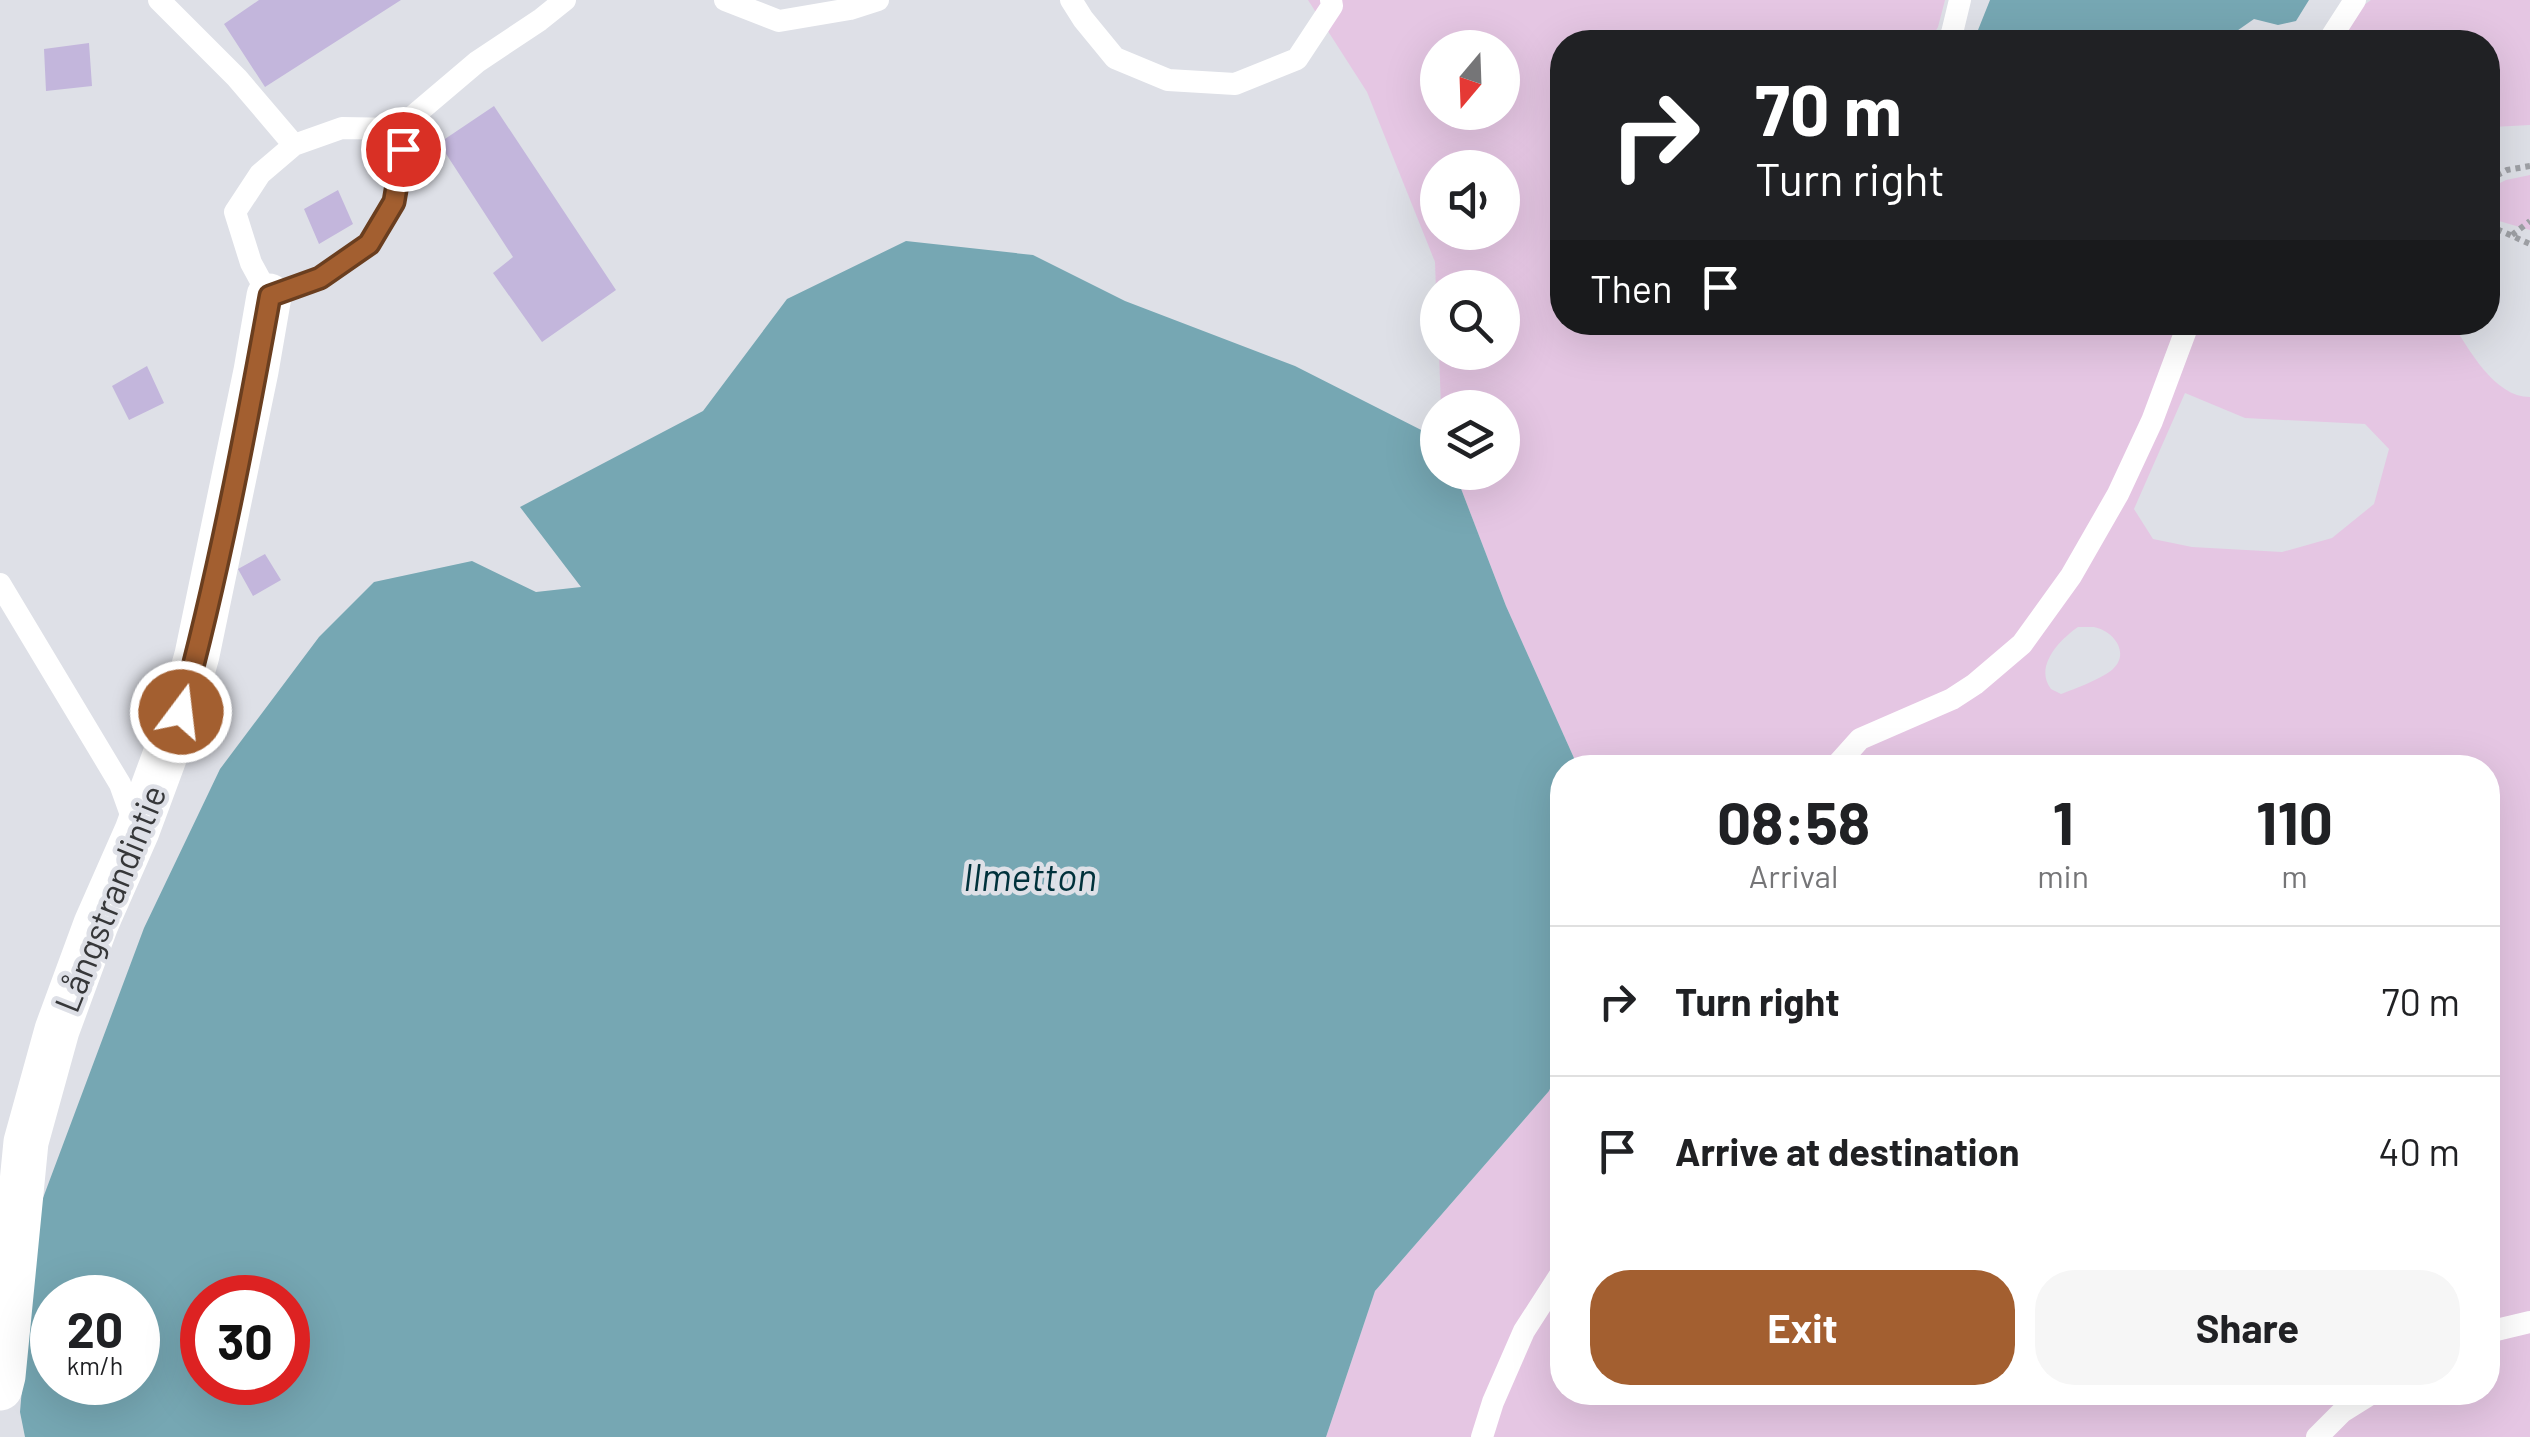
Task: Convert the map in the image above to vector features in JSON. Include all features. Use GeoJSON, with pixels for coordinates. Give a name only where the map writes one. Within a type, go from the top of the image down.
{"type":"FeatureCollection","features":[{"type":"Feature","properties":{"kind":"street","name":"Långstrandintie"},"geometry":{"type":"LineString","coordinates":[[0,1388],[26,1142],[56,1030],[181,712],[270,296]]}},
{"type":"Feature","properties":{"kind":"lane"},"geometry":{"type":"LineString","coordinates":[[159,0],[238,78],[294,146]]}},
{"type":"Feature","properties":{"kind":"lane"},"geometry":{"type":"LineString","coordinates":[[398,129],[403,149],[394,202],[369,244],[320,278],[270,296],[250,263],[235,212],[260,174],[294,146],[342,128],[398,129],[477,62],[565,0]]}},
{"type":"Feature","properties":{"kind":"lane"},"geometry":{"type":"LineString","coordinates":[[725,0],[779,20],[850,9],[878,0]]}},
{"type":"Feature","properties":{"kind":"lane"},"geometry":{"type":"LineString","coordinates":[[1070,0],[1115,58],[1168,80],[1235,84],[1298,59],[1332,6],[1331,0]]}},
{"type":"Feature","properties":{"kind":"lane"},"geometry":{"type":"LineString","coordinates":[[1953,30],[1960,0]]}},
{"type":"Feature","properties":{"kind":"lane"},"geometry":{"type":"LineString","coordinates":[[2336,30],[2355,0]]}},
{"type":"Feature","properties":{"kind":"lane"},"geometry":{"type":"LineString","coordinates":[[1846,755],[1860,739],[1952,700],[2022,644],[2071,576],[2118,494],[2184,335]]}},
{"type":"Feature","properties":{"kind":"lane"},"geometry":{"type":"LineString","coordinates":[[0,584],[120,784],[137,832]]}},
{"type":"Feature","properties":{"kind":"lane"},"geometry":{"type":"LineString","coordinates":[[1482,1437],[1524,1331],[1550,1291]]}},
{"type":"Feature","properties":{"kind":"lane"},"geometry":{"type":"LineString","coordinates":[[2500,1329],[2530,1322]]}},
{"type":"Feature","properties":{"kind":"lane"},"geometry":{"type":"LineString","coordinates":[[2318,1437],[2353,1405]]}},
{"type":"Feature","properties":{"kind":"path"},"geometry":{"type":"LineString","coordinates":[[2500,174],[2530,166]]}},
{"type":"Feature","properties":{"kind":"path"},"geometry":{"type":"LineString","coordinates":[[2510,236],[2530,222]]}},
{"type":"Feature","properties":{"kind":"path"},"geometry":{"type":"LineString","coordinates":[[2500,231],[2530,244]]}},
{"type":"Feature","properties":{"kind":"shaded area"},"geometry":{"type":"Polygon","coordinates":[[[1308,0],[1945,0],[1936,30],[1550,30],[1550,335],[2460,335],[2494,380],[2517,395],[2530,397],[2530,1437],[1326,1437],[1375,1291],[1550,1089],[1550,1405],[2500,1405],[2500,755],[1573,755],[1506,606],[1462,490],[1520,490],[1520,390],[1440,390],[1440,370],[1520,370],[1520,270],[1435,270],[1430,250],[1520,250],[1520,150],[1420,150],[1420,224],[1367,92],[1308,0]],[[2185,393],[2134,509],[2153,539],[2192,547],[2282,552],[2332,538],[2374,504],[2389,449],[2365,424],[2245,418],[2185,393]],[[2078,627],[2051,655],[2045,672],[2051,689],[2061,694],[2088,683],[2118,663],[2120,650],[2113,638],[2094,627],[2078,627]]]}},
{"type":"Feature","properties":{"kind":"shaded area"},"geometry":{"type":"Polygon","coordinates":[[[2371,0],[2530,0],[2530,125],[2500,127],[2500,30],[2346,30],[2371,0]]]}},
{"type":"Feature","properties":{"kind":"shaded area"},"geometry":{"type":"Polygon","coordinates":[[[2530,175],[2530,230],[2500,221],[2500,183],[2530,175]]]}},
{"type":"Feature","properties":{"kind":"water"},"geometry":{"type":"Polygon","coordinates":[[[1990,0],[2309,0],[2296,21],[2278,25],[2254,19],[2238,30],[1978,30],[1990,0]]]}},
{"type":"Feature","properties":{"kind":"water","name":"Ilmetton"},"geometry":{"type":"Polygon","coordinates":[[[906,241],[1033,255],[1125,301],[1295,366],[1420,429],[1420,490],[1462,490],[1506,606],[1573,755],[1550,755],[1550,1089],[1375,1291],[1326,1437],[25,1437],[20,1412],[30,1296],[30,1405],[160,1405],[160,1275],[32,1275],[37,1214],[144,928],[220,769],[319,637],[374,582],[472,561],[536,592],[581,587],[520,507],[703,411],[787,299],[906,241]]]}},
{"type":"Feature","properties":{"kind":"building"},"geometry":{"type":"Polygon","coordinates":[[[259,0],[401,0],[265,87],[224,24],[259,0]]]}},
{"type":"Feature","properties":{"kind":"building"},"geometry":{"type":"Polygon","coordinates":[[[89,43],[92,86],[46,91],[44,49],[89,43]]]}},
{"type":"Feature","properties":{"kind":"building"},"geometry":{"type":"Polygon","coordinates":[[[494,106],[616,290],[542,342],[493,273],[513,257],[439,143],[494,106]]]}},
{"type":"Feature","properties":{"kind":"building"},"geometry":{"type":"Polygon","coordinates":[[[338,190],[353,224],[319,244],[304,209],[338,190]]]}},
{"type":"Feature","properties":{"kind":"building"},"geometry":{"type":"Polygon","coordinates":[[[147,366],[164,403],[129,420],[112,386],[147,366]]]}},
{"type":"Feature","properties":{"kind":"building"},"geometry":{"type":"Polygon","coordinates":[[[265,554],[281,580],[253,596],[238,569],[265,554]]]}},
{"type":"Feature","properties":{"kind":"route"},"geometry":{"type":"LineString","coordinates":[[181,712],[270,296],[320,278],[369,244],[394,202],[403,149]]}}]}
